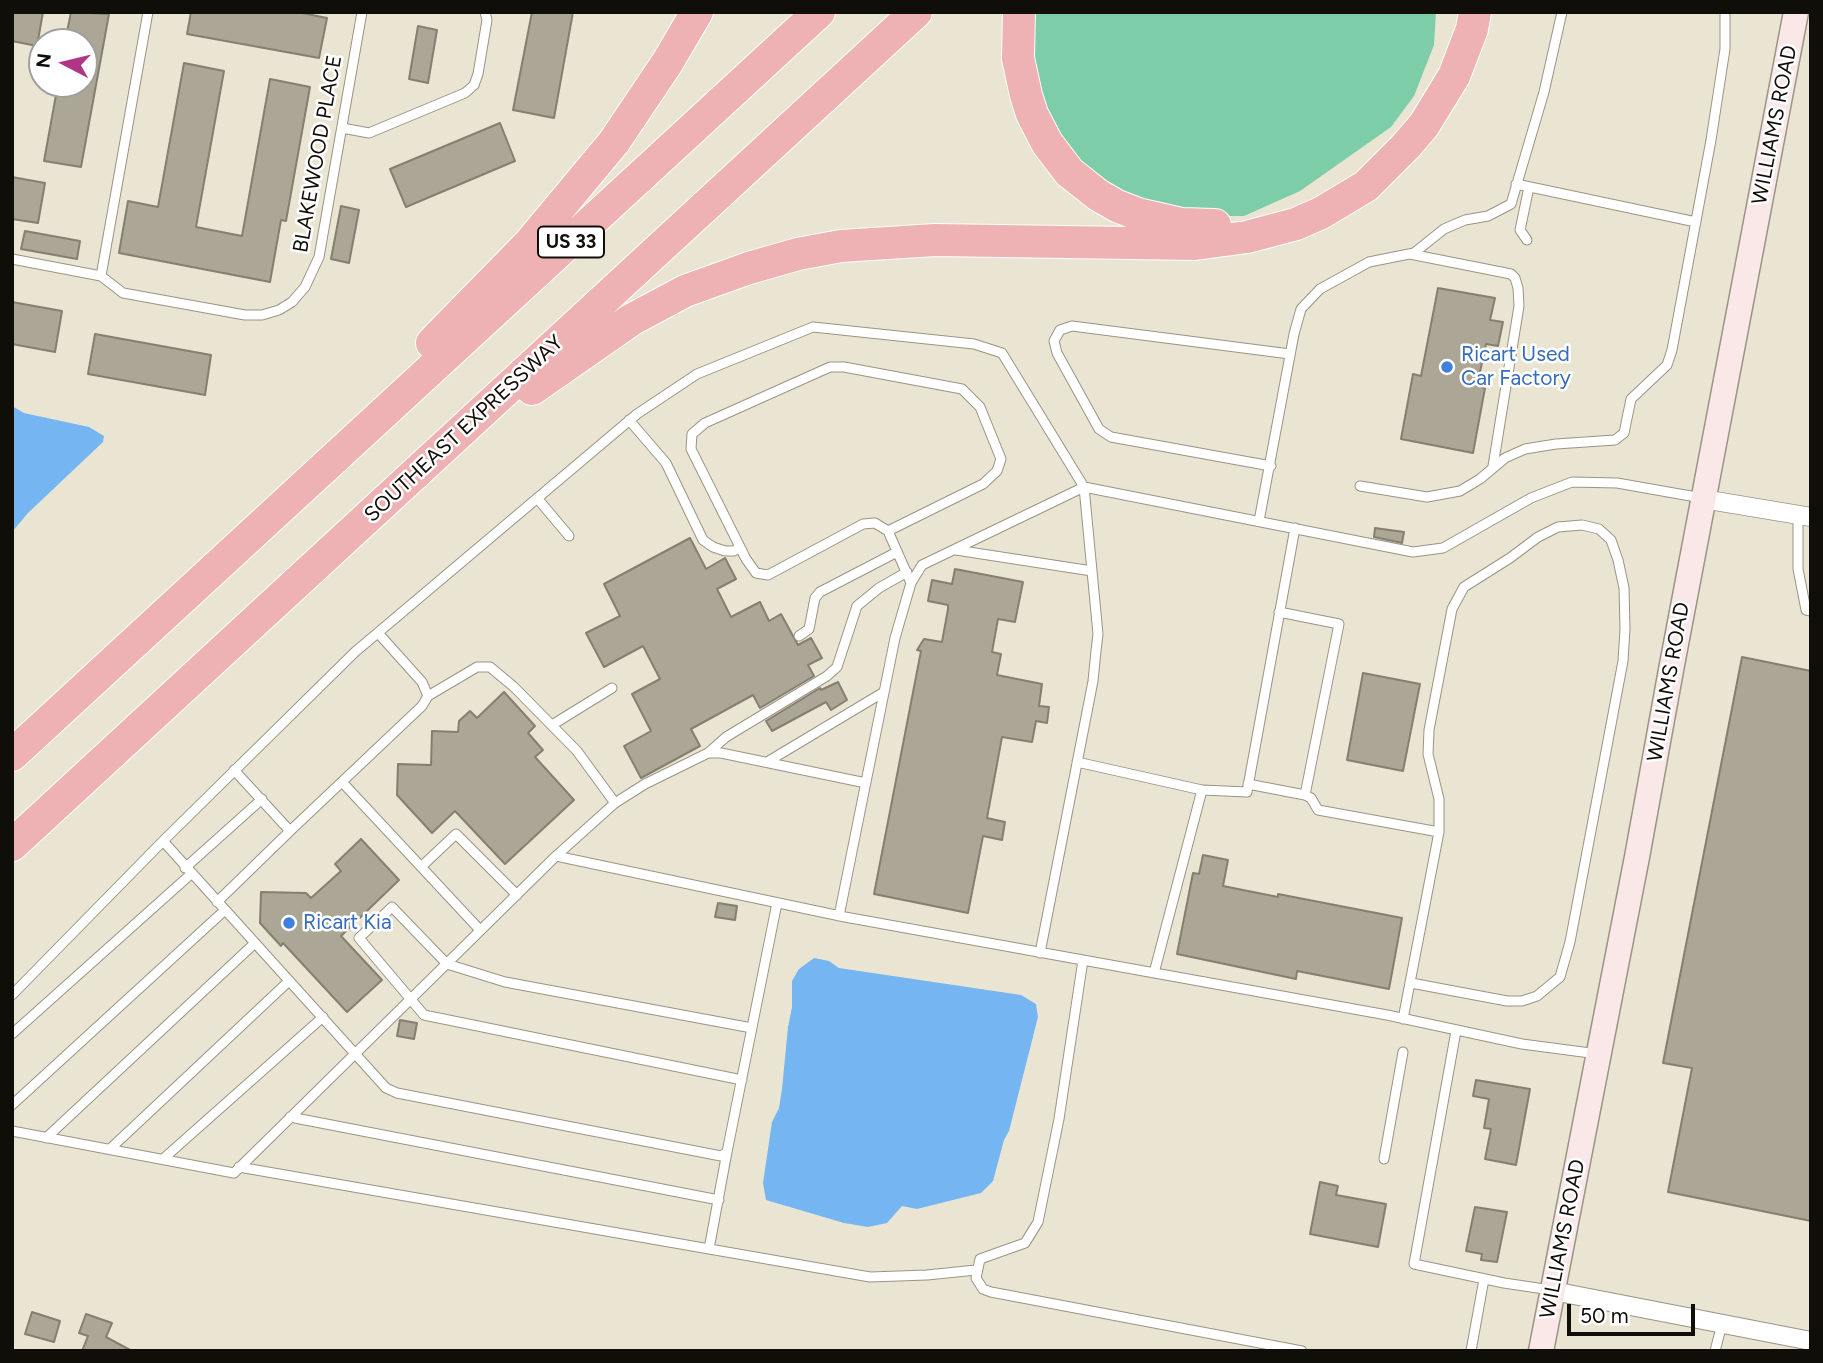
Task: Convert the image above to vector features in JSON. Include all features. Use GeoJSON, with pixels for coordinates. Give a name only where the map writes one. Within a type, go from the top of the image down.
{"type":"FeatureCollection","features":[{"type":"Feature","properties":{"kind":"highway"},"geometry":{"type":"LineString","coordinates":[[322,471],[377,402],[529,244],[605,152],[667,63],[697,12]]}},
{"type":"Feature","properties":{"kind":"highway","name":"US 33"},"geometry":{"type":"LineString","coordinates":[[12,755],[819,12]]}},
{"type":"Feature","properties":{"kind":"highway","name":"SOUTHEAST EXPRESSWAY"},"geometry":{"type":"LineString","coordinates":[[12,845],[916,12]]}},
{"type":"Feature","properties":{"kind":"highway"},"geometry":{"type":"LineString","coordinates":[[1020,12],[1018,58],[1026,95],[1032,114],[1057,157],[1084,185],[1117,206],[1160,220],[1205,226],[1271,215],[1330,190],[1384,148],[1405,124],[1439,67],[1449,37],[1453,12]]}},
{"type":"Feature","properties":{"kind":"highway"},"geometry":{"type":"LineString","coordinates":[[436,455],[631,320],[685,291],[798,254],[841,246],[935,240],[1195,244],[1270,233],[1321,213],[1366,186],[1387,167],[1424,125],[1454,76],[1472,29],[1475,12]]}},
{"type":"Feature","properties":{"kind":"main road","name":"WILLIAMS ROAD"},"geometry":{"type":"LineString","coordinates":[[1541,1351],[1600,1054],[1796,12]]}},
{"type":"Feature","properties":{"kind":"street"},"geometry":{"type":"LineString","coordinates":[[1703,499],[1804,516]]}},
{"type":"Feature","properties":{"kind":"street"},"geometry":{"type":"LineString","coordinates":[[1553,1291],[1811,1341]]}},
{"type":"Feature","properties":{"kind":"lane"},"geometry":{"type":"LineString","coordinates":[[12,259],[101,276],[148,12]]}},
{"type":"Feature","properties":{"kind":"lane","name":"BLAKEWOOD PLACE"},"geometry":{"type":"LineString","coordinates":[[101,276],[122,293],[245,315],[262,315],[279,310],[292,302],[305,287],[319,257],[362,12]]}},
{"type":"Feature","properties":{"kind":"lane"},"geometry":{"type":"LineString","coordinates":[[341,128],[369,133],[465,93],[474,85],[478,74],[487,20],[485,12]]}},
{"type":"Feature","properties":{"kind":"lane"},"geometry":{"type":"LineString","coordinates":[[1410,254],[1444,229],[1465,220],[1488,216],[1511,204],[1544,92],[1562,12]]}},
{"type":"Feature","properties":{"kind":"lane"},"geometry":{"type":"LineString","coordinates":[[1360,486],[1427,497],[1460,491],[1480,479],[1493,466],[1525,449],[1615,440],[1623,433],[1631,399],[1667,365],[1672,350],[1711,140],[1725,48],[1725,12]]}},
{"type":"Feature","properties":{"kind":"lane"},"geometry":{"type":"LineString","coordinates":[[1517,184],[1696,222]]}},
{"type":"Feature","properties":{"kind":"lane"},"geometry":{"type":"LineString","coordinates":[[1527,240],[1520,230],[1529,187]]}},
{"type":"Feature","properties":{"kind":"lane"},"geometry":{"type":"LineString","coordinates":[[1259,521],[1301,309],[1320,289],[1368,262],[1410,254],[1511,274],[1515,278],[1519,306],[1493,466]]}},
{"type":"Feature","properties":{"kind":"lane"},"geometry":{"type":"LineString","coordinates":[[1271,466],[1111,437],[1099,429],[1057,353],[1054,341],[1060,330],[1072,326],[1290,354]]}},
{"type":"Feature","properties":{"kind":"lane"},"geometry":{"type":"LineString","coordinates":[[12,995],[163,841],[355,652],[629,420],[697,374],[813,327],[974,344],[1002,353],[1084,487],[1098,634],[1093,681],[1040,953]]}},
{"type":"Feature","properties":{"kind":"lane"},"geometry":{"type":"LineString","coordinates":[[887,531],[983,484],[997,471],[1001,459],[980,407],[962,389],[844,367],[830,367],[705,423],[692,434],[691,449],[756,573],[768,575],[863,524],[875,523],[887,531],[911,583]]}},
{"type":"Feature","properties":{"kind":"lane"},"geometry":{"type":"LineString","coordinates":[[629,420],[666,463],[703,540],[725,551],[734,551],[740,547]]}},
{"type":"Feature","properties":{"kind":"lane"},"geometry":{"type":"LineString","coordinates":[[839,916],[895,638],[911,583],[922,565],[1084,487],[1413,552],[1443,548],[1531,498],[1572,482],[1617,483],[1703,499]]}},
{"type":"Feature","properties":{"kind":"lane"},"geometry":{"type":"LineString","coordinates":[[537,498],[569,536]]}},
{"type":"Feature","properties":{"kind":"lane"},"geometry":{"type":"LineString","coordinates":[[1804,516],[1798,569],[1806,610],[1811,611]]}},
{"type":"Feature","properties":{"kind":"lane"},"geometry":{"type":"LineString","coordinates":[[1403,1019],[1439,832],[1439,799],[1428,754],[1429,730],[1452,608],[1464,587],[1538,537],[1558,527],[1582,525],[1600,529],[1611,540],[1624,588],[1623,661],[1570,942],[1560,977],[1537,996],[1522,1001],[1507,1001],[1411,983]]}},
{"type":"Feature","properties":{"kind":"lane"},"geometry":{"type":"LineString","coordinates":[[1077,762],[1202,790],[1247,792],[1295,528]]}},
{"type":"Feature","properties":{"kind":"lane"},"geometry":{"type":"LineString","coordinates":[[955,550],[1092,571]]}},
{"type":"Feature","properties":{"kind":"lane"},"geometry":{"type":"LineString","coordinates":[[799,636],[809,629],[815,598],[820,592],[897,552]]}},
{"type":"Feature","properties":{"kind":"lane"},"geometry":{"type":"LineString","coordinates":[[12,1131],[233,1173],[556,856],[615,803],[645,784],[708,753],[726,737],[827,676],[837,667],[858,606],[879,588],[906,572]]}},
{"type":"Feature","properties":{"kind":"lane"},"geometry":{"type":"LineString","coordinates":[[1279,612],[1339,624],[1305,795]]}},
{"type":"Feature","properties":{"kind":"lane"},"geometry":{"type":"LineString","coordinates":[[378,633],[422,682],[428,696]]}},
{"type":"Feature","properties":{"kind":"lane"},"geometry":{"type":"LineString","coordinates":[[217,902],[422,706],[428,696],[477,667],[490,667],[514,687],[577,751],[615,803]]}},
{"type":"Feature","properties":{"kind":"lane"},"geometry":{"type":"LineString","coordinates":[[552,725],[612,688]]}},
{"type":"Feature","properties":{"kind":"lane"},"geometry":{"type":"LineString","coordinates":[[767,762],[884,692]]}},
{"type":"Feature","properties":{"kind":"lane"},"geometry":{"type":"LineString","coordinates":[[708,753],[767,762],[866,783]]}},
{"type":"Feature","properties":{"kind":"lane"},"geometry":{"type":"LineString","coordinates":[[234,771],[290,831]]}},
{"type":"Feature","properties":{"kind":"lane"},"geometry":{"type":"LineString","coordinates":[[342,782],[480,930]]}},
{"type":"Feature","properties":{"kind":"lane"},"geometry":{"type":"LineString","coordinates":[[1248,783],[1305,795],[1311,798],[1318,810],[1439,832]]}},
{"type":"Feature","properties":{"kind":"lane"},"geometry":{"type":"LineString","coordinates":[[1154,973],[1202,790]]}},
{"type":"Feature","properties":{"kind":"lane"},"geometry":{"type":"LineString","coordinates":[[12,1034],[262,799]]}},
{"type":"Feature","properties":{"kind":"lane"},"geometry":{"type":"LineString","coordinates":[[421,867],[456,834],[517,895]]}},
{"type":"Feature","properties":{"kind":"lane"},"geometry":{"type":"LineString","coordinates":[[163,841],[386,1088],[397,1093],[721,1156],[727,1152]]}},
{"type":"Feature","properties":{"kind":"lane"},"geometry":{"type":"LineString","coordinates":[[556,856],[839,916],[1403,1019],[1522,1044],[1600,1054]]}},
{"type":"Feature","properties":{"kind":"lane"},"geometry":{"type":"LineString","coordinates":[[709,1249],[777,903]]}},
{"type":"Feature","properties":{"kind":"lane"},"geometry":{"type":"LineString","coordinates":[[742,1080],[424,1015],[359,938],[392,907],[447,964],[505,982],[752,1028]]}},
{"type":"Feature","properties":{"kind":"lane"},"geometry":{"type":"LineString","coordinates":[[12,1105],[225,910]]}},
{"type":"Feature","properties":{"kind":"lane"},"geometry":{"type":"LineString","coordinates":[[46,1138],[255,943]]}},
{"type":"Feature","properties":{"kind":"lane"},"geometry":{"type":"LineString","coordinates":[[1083,960],[1059,1119],[1038,1222],[1025,1243],[980,1259],[976,1278],[983,1289],[991,1292],[1302,1351]]}},
{"type":"Feature","properties":{"kind":"lane"},"geometry":{"type":"LineString","coordinates":[[110,1149],[289,981]]}},
{"type":"Feature","properties":{"kind":"lane"},"geometry":{"type":"LineString","coordinates":[[163,1159],[323,1017]]}},
{"type":"Feature","properties":{"kind":"lane"},"geometry":{"type":"LineString","coordinates":[[1456,1031],[1414,1264],[1553,1291]]}},
{"type":"Feature","properties":{"kind":"lane"},"geometry":{"type":"LineString","coordinates":[[1384,1159],[1403,1052]]}},
{"type":"Feature","properties":{"kind":"lane"},"geometry":{"type":"LineString","coordinates":[[290,1117],[719,1200]]}},
{"type":"Feature","properties":{"kind":"lane"},"geometry":{"type":"LineString","coordinates":[[239,1167],[870,1277],[976,1270]]}},
{"type":"Feature","properties":{"kind":"lane"},"geometry":{"type":"LineString","coordinates":[[1471,1351],[1484,1279]]}},
{"type":"Feature","properties":{"kind":"lane"},"geometry":{"type":"LineString","coordinates":[[1715,1351],[1722,1324]]}},
{"type":"Feature","properties":{"kind":"green space"},"geometry":{"type":"Polygon","coordinates":[[[1032,12],[1436,12],[1434,45],[1414,96],[1391,127],[1300,191],[1244,216],[1180,216],[1120,196],[1076,165],[1039,107],[1024,37],[1032,12]]]}},
{"type":"Feature","properties":{"kind":"water"},"geometry":{"type":"Polygon","coordinates":[[[12,406],[24,413],[89,427],[104,436],[103,442],[28,513],[12,532],[12,406]]]}},
{"type":"Feature","properties":{"kind":"water"},"geometry":{"type":"Polygon","coordinates":[[[814,958],[829,961],[839,968],[1021,995],[1036,1004],[1038,1017],[1009,1131],[993,1181],[981,1193],[917,1209],[902,1206],[887,1223],[868,1227],[844,1223],[766,1200],[763,1183],[772,1122],[779,1108],[782,1089],[792,1007],[792,981],[799,969],[814,958]]]}},
{"type":"Feature","properties":{"kind":"building"},"geometry":{"type":"Polygon","coordinates":[[[12,12],[43,12],[40,28],[28,28],[28,44],[12,41],[12,12]]]}},
{"type":"Feature","properties":{"kind":"building"},"geometry":{"type":"Polygon","coordinates":[[[71,12],[109,14],[98,74],[98,28],[68,28],[71,12]]]}},
{"type":"Feature","properties":{"kind":"building"},"geometry":{"type":"Polygon","coordinates":[[[191,12],[297,12],[327,18],[319,58],[187,34],[191,12]]]}},
{"type":"Feature","properties":{"kind":"building"},"geometry":{"type":"Polygon","coordinates":[[[532,12],[573,12],[554,118],[513,110],[532,12]]]}},
{"type":"Feature","properties":{"kind":"building"},"geometry":{"type":"Polygon","coordinates":[[[418,26],[437,30],[428,83],[409,79],[418,26]]]}},
{"type":"Feature","properties":{"kind":"building"},"geometry":{"type":"Polygon","coordinates":[[[184,63],[224,71],[196,227],[242,236],[270,79],[310,87],[286,221],[281,220],[270,282],[119,253],[128,201],[158,207],[184,63]]]}},
{"type":"Feature","properties":{"kind":"building"},"geometry":{"type":"Polygon","coordinates":[[[55,98],[94,98],[81,167],[44,161],[55,98]]]}},
{"type":"Feature","properties":{"kind":"building"},"geometry":{"type":"Polygon","coordinates":[[[500,123],[515,161],[406,207],[390,169],[500,123]]]}},
{"type":"Feature","properties":{"kind":"building"},"geometry":{"type":"Polygon","coordinates":[[[12,177],[45,183],[38,223],[12,219],[12,177]]]}},
{"type":"Feature","properties":{"kind":"building"},"geometry":{"type":"Polygon","coordinates":[[[341,206],[359,210],[349,263],[331,259],[341,206]]]}},
{"type":"Feature","properties":{"kind":"building"},"geometry":{"type":"Polygon","coordinates":[[[25,231],[80,241],[77,259],[21,249],[25,231]]]}},
{"type":"Feature","properties":{"kind":"building"},"geometry":{"type":"Polygon","coordinates":[[[1438,288],[1495,298],[1490,320],[1503,322],[1498,346],[1486,344],[1477,386],[1485,388],[1473,453],[1401,439],[1413,374],[1421,376],[1438,288]]]}},
{"type":"Feature","properties":{"kind":"building"},"geometry":{"type":"Polygon","coordinates":[[[12,302],[62,311],[55,352],[12,344],[12,302]]]}},
{"type":"Feature","properties":{"kind":"building"},"geometry":{"type":"Polygon","coordinates":[[[95,334],[211,355],[205,395],[88,374],[95,334]]]}},
{"type":"Feature","properties":{"kind":"building"},"geometry":{"type":"Polygon","coordinates":[[[1375,528],[1404,532],[1402,543],[1374,537],[1375,528]]]}},
{"type":"Feature","properties":{"kind":"building"},"geometry":{"type":"Polygon","coordinates":[[[690,538],[706,569],[725,558],[736,579],[717,589],[731,617],[760,602],[769,621],[781,614],[798,645],[811,638],[822,658],[808,665],[814,676],[760,708],[753,695],[691,729],[700,746],[641,778],[624,746],[651,731],[632,694],[660,679],[643,646],[604,667],[586,633],[620,616],[604,584],[690,538]]]}},
{"type":"Feature","properties":{"kind":"building"},"geometry":{"type":"Polygon","coordinates":[[[955,569],[1023,582],[1015,622],[998,619],[992,652],[1001,654],[997,675],[1042,684],[1039,706],[1049,707],[1047,723],[1036,721],[1032,742],[1002,737],[987,818],[1005,822],[1002,840],[983,836],[968,913],[874,894],[921,651],[917,650],[924,639],[942,642],[948,605],[928,601],[932,580],[952,584],[955,569]]]}},
{"type":"Feature","properties":{"kind":"building"},"geometry":{"type":"Polygon","coordinates":[[[1742,657],[1811,671],[1811,1221],[1668,1192],[1692,1068],[1663,1063],[1742,657]]]}},
{"type":"Feature","properties":{"kind":"building"},"geometry":{"type":"Polygon","coordinates":[[[1363,673],[1420,684],[1403,771],[1347,760],[1363,673]]]}},
{"type":"Feature","properties":{"kind":"building"},"geometry":{"type":"Polygon","coordinates":[[[838,682],[847,700],[831,710],[826,702],[772,731],[766,721],[820,688],[821,690],[838,682]]]}},
{"type":"Feature","properties":{"kind":"building"},"geometry":{"type":"Polygon","coordinates":[[[504,692],[535,726],[528,733],[543,750],[535,757],[574,800],[505,864],[455,811],[432,833],[397,795],[398,764],[431,765],[432,731],[458,732],[459,721],[470,711],[477,718],[504,692]]]}},
{"type":"Feature","properties":{"kind":"building"},"geometry":{"type":"Polygon","coordinates":[[[361,839],[399,880],[341,936],[382,980],[347,1012],[283,943],[281,946],[260,923],[261,892],[306,893],[311,898],[341,871],[335,864],[361,839]]]}},
{"type":"Feature","properties":{"kind":"building"},"geometry":{"type":"Polygon","coordinates":[[[1203,855],[1228,860],[1223,886],[1402,918],[1389,989],[1297,971],[1296,979],[1177,954],[1193,873],[1199,874],[1203,855]]]}},
{"type":"Feature","properties":{"kind":"building"},"geometry":{"type":"Polygon","coordinates":[[[718,903],[737,906],[735,920],[715,917],[718,903]]]}},
{"type":"Feature","properties":{"kind":"building"},"geometry":{"type":"Polygon","coordinates":[[[400,1020],[417,1023],[414,1039],[397,1036],[400,1020]]]}},
{"type":"Feature","properties":{"kind":"building"},"geometry":{"type":"Polygon","coordinates":[[[1476,1080],[1530,1089],[1516,1165],[1485,1159],[1491,1129],[1484,1128],[1489,1099],[1473,1096],[1476,1080]]]}},
{"type":"Feature","properties":{"kind":"building"},"geometry":{"type":"Polygon","coordinates":[[[1320,1182],[1338,1186],[1336,1195],[1386,1204],[1378,1247],[1310,1234],[1320,1182]]]}},
{"type":"Feature","properties":{"kind":"building"},"geometry":{"type":"Polygon","coordinates":[[[1475,1207],[1507,1212],[1497,1262],[1481,1260],[1482,1254],[1466,1251],[1475,1207]]]}},
{"type":"Feature","properties":{"kind":"building"},"geometry":{"type":"Polygon","coordinates":[[[32,1312],[60,1321],[54,1342],[25,1334],[32,1312]]]}},
{"type":"Feature","properties":{"kind":"building"},"geometry":{"type":"Polygon","coordinates":[[[86,1314],[112,1323],[106,1337],[132,1351],[82,1351],[88,1336],[79,1333],[86,1314]]]}},
{"type":"Feature","properties":{"kind":"place","name":"Ricart Used Car Factory"},"geometry":{"type":"Point","coordinates":[1447,367]}},
{"type":"Feature","properties":{"kind":"place","name":"Ricart Kia"},"geometry":{"type":"Point","coordinates":[289,923]}}]}
